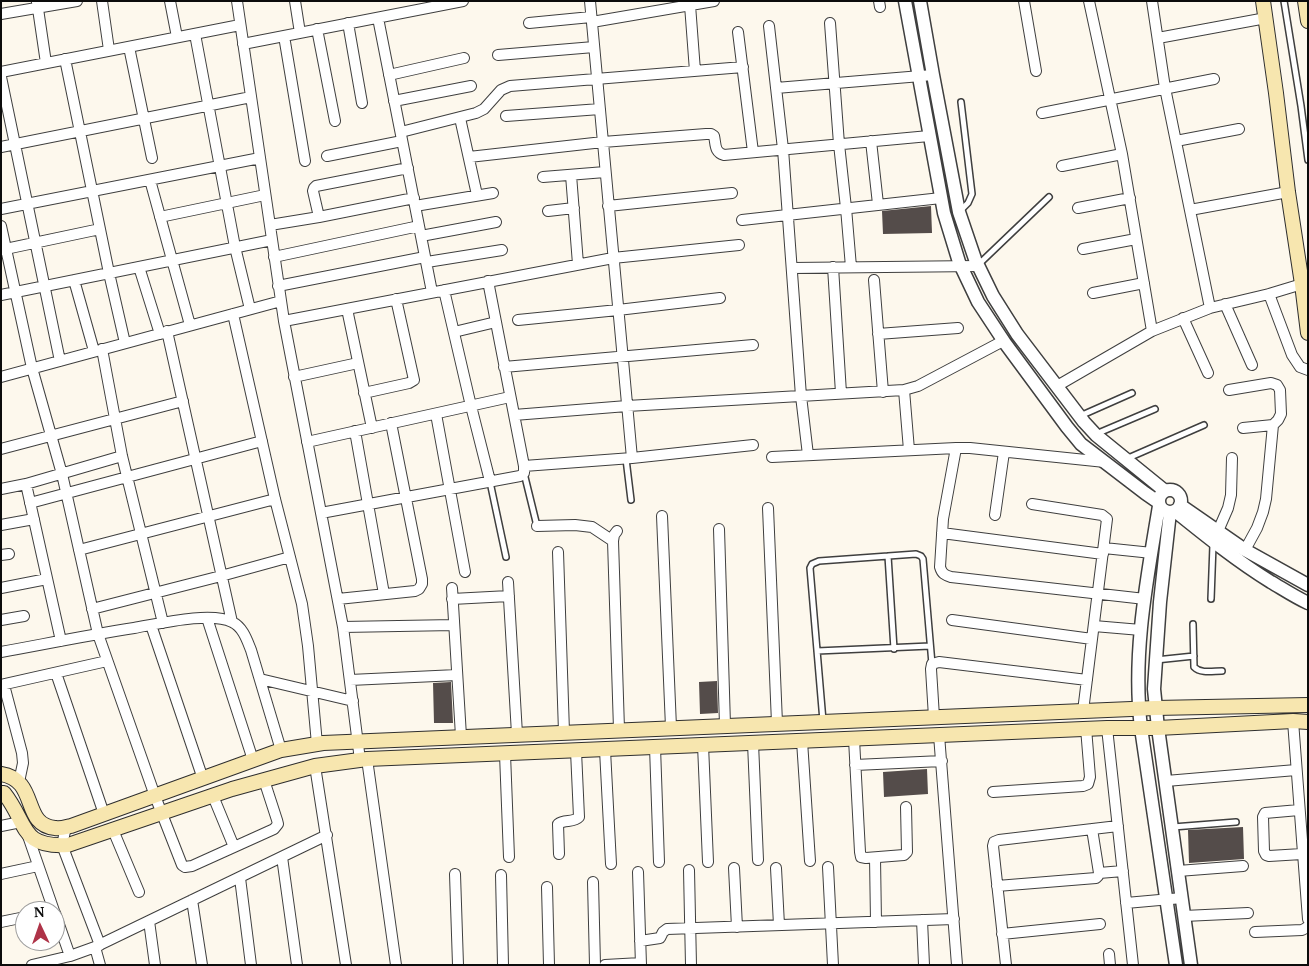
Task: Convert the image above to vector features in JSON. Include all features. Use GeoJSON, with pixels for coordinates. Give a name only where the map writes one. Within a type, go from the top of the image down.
{"type":"FeatureCollection","features":[{"type":"Feature","properties":{"kind":"main road"},"geometry":{"type":"LineString","coordinates":[[1263,1],[1308,333]]}},
{"type":"Feature","properties":{"kind":"main road"},"geometry":{"type":"LineString","coordinates":[[1,774],[16,779],[26,790],[37,820],[46,826],[57,828],[71,826],[281,750],[317,744],[358,740],[1139,708],[1306,704]]}},
{"type":"Feature","properties":{"kind":"main road"},"geometry":{"type":"LineString","coordinates":[[1,793],[11,802],[24,828],[37,841],[53,846],[68,845],[264,780],[315,766],[363,760],[1086,728],[1158,728],[1293,721],[1308,722]]}},
{"type":"Feature","properties":{"kind":"street"},"geometry":{"type":"LineString","coordinates":[[1,14],[37,5],[77,1]]}},
{"type":"Feature","properties":{"kind":"street"},"geometry":{"type":"LineString","coordinates":[[102,1],[109,50]]}},
{"type":"Feature","properties":{"kind":"street"},"geometry":{"type":"LineString","coordinates":[[170,1],[177,37]]}},
{"type":"Feature","properties":{"kind":"street"},"geometry":{"type":"LineString","coordinates":[[237,1],[278,286],[343,627],[358,740],[363,760],[396,965]]}},
{"type":"Feature","properties":{"kind":"street"},"geometry":{"type":"LineString","coordinates":[[295,1],[300,33]]}},
{"type":"Feature","properties":{"kind":"street"},"geometry":{"type":"LineString","coordinates":[[243,44],[463,1]]}},
{"type":"Feature","properties":{"kind":"street"},"geometry":{"type":"LineString","coordinates":[[590,1],[627,406],[629,458]]}},
{"type":"Feature","properties":{"kind":"street"},"geometry":{"type":"LineString","coordinates":[[529,23],[592,20],[714,1]]}},
{"type":"Feature","properties":{"kind":"street"},"geometry":{"type":"LineString","coordinates":[[905,1],[944,213],[961,266],[978,302],[1003,341],[1081,444],[1145,493],[1168,504],[1216,537],[1252,570],[1297,598],[1308,602]]}},
{"type":"Feature","properties":{"kind":"street"},"geometry":{"type":"LineString","coordinates":[[921,1],[933,75],[960,212],[978,266],[993,296],[1017,334],[1079,416],[1096,434],[1126,459],[1168,504],[1154,689],[1155,708],[1191,965]]}},
{"type":"Feature","properties":{"kind":"street"},"geometry":{"type":"LineString","coordinates":[[1024,1],[1036,71]]}},
{"type":"Feature","properties":{"kind":"street"},"geometry":{"type":"LineString","coordinates":[[1088,1],[1122,154],[1152,331]]}},
{"type":"Feature","properties":{"kind":"street"},"geometry":{"type":"LineString","coordinates":[[1152,1],[1165,88],[1210,308]]}},
{"type":"Feature","properties":{"kind":"street"},"geometry":{"type":"LineString","coordinates":[[37,5],[46,63]]}},
{"type":"Feature","properties":{"kind":"street"},"geometry":{"type":"LineString","coordinates":[[690,5],[695,71]]}},
{"type":"Feature","properties":{"kind":"street"},"geometry":{"type":"LineString","coordinates":[[378,18],[432,292]]}},
{"type":"Feature","properties":{"kind":"street"},"geometry":{"type":"LineString","coordinates":[[1158,38],[1266,18]]}},
{"type":"Feature","properties":{"kind":"street"},"geometry":{"type":"LineString","coordinates":[[348,23],[362,103]]}},
{"type":"Feature","properties":{"kind":"street"},"geometry":{"type":"LineString","coordinates":[[830,23],[851,267]]}},
{"type":"Feature","properties":{"kind":"street"},"geometry":{"type":"LineString","coordinates":[[1,72],[240,25]]}},
{"type":"Feature","properties":{"kind":"street"},"geometry":{"type":"LineString","coordinates":[[769,26],[788,214],[801,396],[808,455]]}},
{"type":"Feature","properties":{"kind":"street"},"geometry":{"type":"LineString","coordinates":[[317,29],[335,121]]}},
{"type":"Feature","properties":{"kind":"street"},"geometry":{"type":"LineString","coordinates":[[738,32],[753,152]]}},
{"type":"Feature","properties":{"kind":"street"},"geometry":{"type":"LineString","coordinates":[[195,34],[235,248],[250,309]]}},
{"type":"Feature","properties":{"kind":"street"},"geometry":{"type":"LineString","coordinates":[[284,36],[305,161]]}},
{"type":"Feature","properties":{"kind":"street"},"geometry":{"type":"LineString","coordinates":[[129,46],[152,158]]}},
{"type":"Feature","properties":{"kind":"street"},"geometry":{"type":"LineString","coordinates":[[498,55],[594,48]]}},
{"type":"Feature","properties":{"kind":"street"},"geometry":{"type":"LineString","coordinates":[[389,75],[464,58]]}},
{"type":"Feature","properties":{"kind":"street"},"geometry":{"type":"LineString","coordinates":[[65,59],[125,343]]}},
{"type":"Feature","properties":{"kind":"street"},"geometry":{"type":"LineString","coordinates":[[327,156],[476,114],[484,109],[501,90],[510,86],[743,67]]}},
{"type":"Feature","properties":{"kind":"street"},"geometry":{"type":"LineString","coordinates":[[776,88],[933,75]]}},
{"type":"Feature","properties":{"kind":"street"},"geometry":{"type":"LineString","coordinates":[[1,77],[60,361]]}},
{"type":"Feature","properties":{"kind":"street"},"geometry":{"type":"LineString","coordinates":[[1042,113],[1214,79]]}},
{"type":"Feature","properties":{"kind":"street"},"geometry":{"type":"LineString","coordinates":[[394,101],[471,86]]}},
{"type":"Feature","properties":{"kind":"street"},"geometry":{"type":"LineString","coordinates":[[1,147],[251,96]]}},
{"type":"Feature","properties":{"kind":"street"},"geometry":{"type":"LineString","coordinates":[[506,116],[600,109]]}},
{"type":"Feature","properties":{"kind":"street"},"geometry":{"type":"LineString","coordinates":[[460,118],[477,195]]}},
{"type":"Feature","properties":{"kind":"street"},"geometry":{"type":"LineString","coordinates":[[1176,141],[1239,129]]}},
{"type":"Feature","properties":{"kind":"street"},"geometry":{"type":"LineString","coordinates":[[469,157],[603,142],[711,134],[714,136],[716,150],[724,155],[929,136]]}},
{"type":"Feature","properties":{"kind":"street"},"geometry":{"type":"LineString","coordinates":[[871,141],[878,204]]}},
{"type":"Feature","properties":{"kind":"street"},"geometry":{"type":"LineString","coordinates":[[1062,166],[1122,154]]}},
{"type":"Feature","properties":{"kind":"street"},"geometry":{"type":"LineString","coordinates":[[1,210],[260,158]]}},
{"type":"Feature","properties":{"kind":"street"},"geometry":{"type":"LineString","coordinates":[[319,217],[313,191],[316,186],[408,168]]}},
{"type":"Feature","properties":{"kind":"street"},"geometry":{"type":"LineString","coordinates":[[543,177],[605,172]]}},
{"type":"Feature","properties":{"kind":"street"},"geometry":{"type":"LineString","coordinates":[[571,175],[578,264]]}},
{"type":"Feature","properties":{"kind":"street"},"geometry":{"type":"LineString","coordinates":[[150,180],[190,325]]}},
{"type":"Feature","properties":{"kind":"street"},"geometry":{"type":"LineString","coordinates":[[1190,210],[1288,192]]}},
{"type":"Feature","properties":{"kind":"street"},"geometry":{"type":"LineString","coordinates":[[270,225],[415,202],[493,193]]}},
{"type":"Feature","properties":{"kind":"street"},"geometry":{"type":"LineString","coordinates":[[608,206],[732,193]]}},
{"type":"Feature","properties":{"kind":"street"},"geometry":{"type":"LineString","coordinates":[[160,217],[265,195]]}},
{"type":"Feature","properties":{"kind":"street"},"geometry":{"type":"LineString","coordinates":[[742,220],[941,198]]}},
{"type":"Feature","properties":{"kind":"street"},"geometry":{"type":"LineString","coordinates":[[1078,208],[1130,198]]}},
{"type":"Feature","properties":{"kind":"street"},"geometry":{"type":"LineString","coordinates":[[548,211],[574,208]]}},
{"type":"Feature","properties":{"kind":"street"},"geometry":{"type":"LineString","coordinates":[[274,257],[420,231],[496,222]]}},
{"type":"Feature","properties":{"kind":"street"},"geometry":{"type":"LineString","coordinates":[[1,226],[4,249],[16,292],[32,368],[62,474],[98,634],[182,865],[185,867],[192,866],[277,826],[277,820],[264,780]]}},
{"type":"Feature","properties":{"kind":"street"},"geometry":{"type":"LineString","coordinates":[[4,249],[100,229]]}},
{"type":"Feature","properties":{"kind":"street"},"geometry":{"type":"LineString","coordinates":[[1083,249],[1136,239]]}},
{"type":"Feature","properties":{"kind":"street"},"geometry":{"type":"LineString","coordinates":[[1,295],[272,240]]}},
{"type":"Feature","properties":{"kind":"street"},"geometry":{"type":"LineString","coordinates":[[284,321],[613,258],[739,245]]}},
{"type":"Feature","properties":{"kind":"street"},"geometry":{"type":"LineString","coordinates":[[278,286],[426,260],[502,250]]}},
{"type":"Feature","properties":{"kind":"street"},"geometry":{"type":"LineString","coordinates":[[792,268],[978,266]]}},
{"type":"Feature","properties":{"kind":"street"},"geometry":{"type":"LineString","coordinates":[[139,267],[164,332],[183,401],[232,622]]}},
{"type":"Feature","properties":{"kind":"street"},"geometry":{"type":"LineString","coordinates":[[833,267],[841,393]]}},
{"type":"Feature","properties":{"kind":"street"},"geometry":{"type":"LineString","coordinates":[[74,280],[98,350],[163,623]]}},
{"type":"Feature","properties":{"kind":"street"},"geometry":{"type":"LineString","coordinates":[[874,280],[883,392]]}},
{"type":"Feature","properties":{"kind":"street"},"geometry":{"type":"LineString","coordinates":[[321,514],[406,496],[520,476],[524,469],[488,282]]}},
{"type":"Feature","properties":{"kind":"street"},"geometry":{"type":"LineString","coordinates":[[1094,293],[1144,283]]}},
{"type":"Feature","properties":{"kind":"street"},"geometry":{"type":"LineString","coordinates":[[1057,386],[1152,331],[1183,318],[1210,308],[1302,284]]}},
{"type":"Feature","properties":{"kind":"street"},"geometry":{"type":"LineString","coordinates":[[444,290],[490,481]]}},
{"type":"Feature","properties":{"kind":"street"},"geometry":{"type":"LineString","coordinates":[[1269,294],[1292,355],[1300,367],[1308,370]]}},
{"type":"Feature","properties":{"kind":"street"},"geometry":{"type":"LineString","coordinates":[[518,320],[720,298]]}},
{"type":"Feature","properties":{"kind":"street"},"geometry":{"type":"LineString","coordinates":[[364,393],[409,384],[414,380],[396,299]]}},
{"type":"Feature","properties":{"kind":"street"},"geometry":{"type":"LineString","coordinates":[[1,377],[281,301]]}},
{"type":"Feature","properties":{"kind":"street"},"geometry":{"type":"LineString","coordinates":[[1225,304],[1252,365]]}},
{"type":"Feature","properties":{"kind":"street"},"geometry":{"type":"LineString","coordinates":[[347,309],[372,428]]}},
{"type":"Feature","properties":{"kind":"street"},"geometry":{"type":"LineString","coordinates":[[233,314],[275,499],[302,604],[317,744]]}},
{"type":"Feature","properties":{"kind":"street"},"geometry":{"type":"LineString","coordinates":[[1183,318],[1208,373]]}},
{"type":"Feature","properties":{"kind":"street"},"geometry":{"type":"LineString","coordinates":[[454,332],[496,322]]}},
{"type":"Feature","properties":{"kind":"street"},"geometry":{"type":"LineString","coordinates":[[878,334],[958,328]]}},
{"type":"Feature","properties":{"kind":"street"},"geometry":{"type":"LineString","coordinates":[[514,415],[627,406],[904,390],[918,386],[1003,341]]}},
{"type":"Feature","properties":{"kind":"street"},"geometry":{"type":"LineString","coordinates":[[504,367],[753,344]]}},
{"type":"Feature","properties":{"kind":"street"},"geometry":{"type":"LineString","coordinates":[[294,377],[358,363]]}},
{"type":"Feature","properties":{"kind":"street"},"geometry":{"type":"LineString","coordinates":[[1229,390],[1271,384],[1277,385],[1280,390],[1281,414],[1274,425],[1266,499],[1257,528],[1245,550]]}},
{"type":"Feature","properties":{"kind":"street"},"geometry":{"type":"LineString","coordinates":[[904,390],[909,450]]}},
{"type":"Feature","properties":{"kind":"street"},"geometry":{"type":"LineString","coordinates":[[307,442],[510,398]]}},
{"type":"Feature","properties":{"kind":"street"},"geometry":{"type":"LineString","coordinates":[[1,449],[183,401]]}},
{"type":"Feature","properties":{"kind":"street"},"geometry":{"type":"LineString","coordinates":[[436,414],[465,572]]}},
{"type":"Feature","properties":{"kind":"street"},"geometry":{"type":"LineString","coordinates":[[338,599],[415,591],[420,589],[422,584],[392,423]]}},
{"type":"Feature","properties":{"kind":"street"},"geometry":{"type":"LineString","coordinates":[[1243,428],[1274,425]]}},
{"type":"Feature","properties":{"kind":"street"},"geometry":{"type":"LineString","coordinates":[[355,431],[384,594]]}},
{"type":"Feature","properties":{"kind":"street"},"geometry":{"type":"LineString","coordinates":[[30,503],[262,440]]}},
{"type":"Feature","properties":{"kind":"street"},"geometry":{"type":"LineString","coordinates":[[524,469],[753,446]]}},
{"type":"Feature","properties":{"kind":"street"},"geometry":{"type":"LineString","coordinates":[[772,457],[956,448],[1106,462]]}},
{"type":"Feature","properties":{"kind":"street"},"geometry":{"type":"LineString","coordinates":[[956,448],[943,519],[941,572],[951,577],[1098,594],[1160,606]]}},
{"type":"Feature","properties":{"kind":"street"},"geometry":{"type":"LineString","coordinates":[[995,515],[1004,452]]}},
{"type":"Feature","properties":{"kind":"street"},"geometry":{"type":"LineString","coordinates":[[1,489],[26,484],[122,456]]}},
{"type":"Feature","properties":{"kind":"street"},"geometry":{"type":"LineString","coordinates":[[1216,537],[1228,508],[1231,495],[1232,458]]}},
{"type":"Feature","properties":{"kind":"street"},"geometry":{"type":"LineString","coordinates":[[26,484],[61,641]]}},
{"type":"Feature","properties":{"kind":"street"},"geometry":{"type":"LineString","coordinates":[[79,550],[275,499]]}},
{"type":"Feature","properties":{"kind":"street"},"geometry":{"type":"LineString","coordinates":[[1032,504],[1106,517],[1107,522],[1083,711]]}},
{"type":"Feature","properties":{"kind":"street"},"geometry":{"type":"LineString","coordinates":[[1168,504],[1152,553],[1144,602],[1138,692],[1141,728],[1176,965]]}},
{"type":"Feature","properties":{"kind":"street"},"geometry":{"type":"LineString","coordinates":[[768,508],[777,723]]}},
{"type":"Feature","properties":{"kind":"street"},"geometry":{"type":"LineString","coordinates":[[662,516],[671,727]]}},
{"type":"Feature","properties":{"kind":"street"},"geometry":{"type":"LineString","coordinates":[[1,525],[34,519]]}},
{"type":"Feature","properties":{"kind":"street"},"geometry":{"type":"LineString","coordinates":[[536,526],[575,525],[592,527],[612,541]]}},
{"type":"Feature","properties":{"kind":"street"},"geometry":{"type":"LineString","coordinates":[[719,529],[725,725]]}},
{"type":"Feature","properties":{"kind":"street"},"geometry":{"type":"LineString","coordinates":[[617,530],[612,541],[619,730]]}},
{"type":"Feature","properties":{"kind":"street"},"geometry":{"type":"LineString","coordinates":[[942,533],[1103,551],[1152,553]]}},
{"type":"Feature","properties":{"kind":"street"},"geometry":{"type":"LineString","coordinates":[[1216,537],[1245,550],[1308,585]]}},
{"type":"Feature","properties":{"kind":"street"},"geometry":{"type":"LineString","coordinates":[[558,552],[564,732]]}},
{"type":"Feature","properties":{"kind":"street"},"geometry":{"type":"LineString","coordinates":[[92,609],[290,557]]}},
{"type":"Feature","properties":{"kind":"street"},"geometry":{"type":"LineString","coordinates":[[1,588],[47,579]]}},
{"type":"Feature","properties":{"kind":"street"},"geometry":{"type":"LineString","coordinates":[[508,582],[516,734]]}},
{"type":"Feature","properties":{"kind":"street"},"geometry":{"type":"LineString","coordinates":[[452,588],[461,736]]}},
{"type":"Feature","properties":{"kind":"street"},"geometry":{"type":"LineString","coordinates":[[452,599],[509,596]]}},
{"type":"Feature","properties":{"kind":"street"},"geometry":{"type":"LineString","coordinates":[[1,620],[24,616]]}},
{"type":"Feature","properties":{"kind":"street"},"geometry":{"type":"LineString","coordinates":[[207,618],[253,760]]}},
{"type":"Feature","properties":{"kind":"street"},"geometry":{"type":"LineString","coordinates":[[1,652],[163,623],[207,618],[232,622],[238,626],[245,636],[281,750]]}},
{"type":"Feature","properties":{"kind":"street"},"geometry":{"type":"LineString","coordinates":[[952,620],[1092,639]]}},
{"type":"Feature","properties":{"kind":"street"},"geometry":{"type":"LineString","coordinates":[[151,625],[203,778]]}},
{"type":"Feature","properties":{"kind":"street"},"geometry":{"type":"LineString","coordinates":[[343,627],[454,625]]}},
{"type":"Feature","properties":{"kind":"street"},"geometry":{"type":"LineString","coordinates":[[1094,626],[1142,630]]}},
{"type":"Feature","properties":{"kind":"street"},"geometry":{"type":"LineString","coordinates":[[19,782],[23,763],[22,753],[3,685],[107,661]]}},
{"type":"Feature","properties":{"kind":"street"},"geometry":{"type":"LineString","coordinates":[[934,717],[931,668],[932,664],[939,662],[1087,680]]}},
{"type":"Feature","properties":{"kind":"street"},"geometry":{"type":"LineString","coordinates":[[56,673],[104,814]]}},
{"type":"Feature","properties":{"kind":"street"},"geometry":{"type":"LineString","coordinates":[[350,680],[457,674]]}},
{"type":"Feature","properties":{"kind":"street"},"geometry":{"type":"LineString","coordinates":[[260,679],[353,700]]}},
{"type":"Feature","properties":{"kind":"street"},"geometry":{"type":"LineString","coordinates":[[1293,721],[1308,920]]}},
{"type":"Feature","properties":{"kind":"street"},"geometry":{"type":"LineString","coordinates":[[992,792],[1083,786],[1088,784],[1090,777],[1086,728]]}},
{"type":"Feature","properties":{"kind":"street"},"geometry":{"type":"LineString","coordinates":[[1107,728],[1133,965]]}},
{"type":"Feature","properties":{"kind":"street"},"geometry":{"type":"LineString","coordinates":[[939,735],[957,965]]}},
{"type":"Feature","properties":{"kind":"street"},"geometry":{"type":"LineString","coordinates":[[854,739],[861,857],[875,858],[904,855],[907,852],[906,807]]}},
{"type":"Feature","properties":{"kind":"street"},"geometry":{"type":"LineString","coordinates":[[802,741],[810,861]]}},
{"type":"Feature","properties":{"kind":"street"},"geometry":{"type":"LineString","coordinates":[[753,743],[758,860]]}},
{"type":"Feature","properties":{"kind":"street"},"geometry":{"type":"LineString","coordinates":[[703,745],[708,862]]}},
{"type":"Feature","properties":{"kind":"street"},"geometry":{"type":"LineString","coordinates":[[655,747],[659,862]]}},
{"type":"Feature","properties":{"kind":"street"},"geometry":{"type":"LineString","coordinates":[[606,750],[611,864]]}},
{"type":"Feature","properties":{"kind":"street"},"geometry":{"type":"LineString","coordinates":[[559,854],[558,824],[563,821],[575,820],[579,817],[576,751]]}},
{"type":"Feature","properties":{"kind":"street"},"geometry":{"type":"LineString","coordinates":[[505,754],[509,857]]}},
{"type":"Feature","properties":{"kind":"street"},"geometry":{"type":"LineString","coordinates":[[855,765],[942,761]]}},
{"type":"Feature","properties":{"kind":"street"},"geometry":{"type":"LineString","coordinates":[[315,766],[346,965]]}},
{"type":"Feature","properties":{"kind":"street"},"geometry":{"type":"LineString","coordinates":[[1166,781],[1296,770]]}},
{"type":"Feature","properties":{"kind":"street"},"geometry":{"type":"LineString","coordinates":[[213,796],[234,847]]}},
{"type":"Feature","properties":{"kind":"street"},"geometry":{"type":"LineString","coordinates":[[1299,810],[1265,813],[1264,851],[1269,856],[1302,854]]}},
{"type":"Feature","properties":{"kind":"street"},"geometry":{"type":"LineString","coordinates":[[1,826],[24,828],[50,901]]}},
{"type":"Feature","properties":{"kind":"street"},"geometry":{"type":"LineString","coordinates":[[1006,965],[992,846],[994,842],[1118,826]]}},
{"type":"Feature","properties":{"kind":"street"},"geometry":{"type":"LineString","coordinates":[[66,827],[62,845],[97,946],[100,965]]}},
{"type":"Feature","properties":{"kind":"street"},"geometry":{"type":"LineString","coordinates":[[1092,829],[1099,874]]}},
{"type":"Feature","properties":{"kind":"street"},"geometry":{"type":"LineString","coordinates":[[114,830],[139,892]]}},
{"type":"Feature","properties":{"kind":"street"},"geometry":{"type":"LineString","coordinates":[[32,965],[70,956],[97,946],[327,836]]}},
{"type":"Feature","properties":{"kind":"street"},"geometry":{"type":"LineString","coordinates":[[282,857],[297,965]]}},
{"type":"Feature","properties":{"kind":"street"},"geometry":{"type":"LineString","coordinates":[[875,858],[876,922]]}},
{"type":"Feature","properties":{"kind":"street"},"geometry":{"type":"LineString","coordinates":[[1,874],[38,866]]}},
{"type":"Feature","properties":{"kind":"street"},"geometry":{"type":"LineString","coordinates":[[1178,871],[1243,866]]}},
{"type":"Feature","properties":{"kind":"street"},"geometry":{"type":"LineString","coordinates":[[828,867],[833,965]]}},
{"type":"Feature","properties":{"kind":"street"},"geometry":{"type":"LineString","coordinates":[[734,868],[737,926]]}},
{"type":"Feature","properties":{"kind":"street"},"geometry":{"type":"LineString","coordinates":[[776,868],[779,925]]}},
{"type":"Feature","properties":{"kind":"street"},"geometry":{"type":"LineString","coordinates":[[689,870],[691,965]]}},
{"type":"Feature","properties":{"kind":"street"},"geometry":{"type":"LineString","coordinates":[[604,965],[641,964],[638,872]]}},
{"type":"Feature","properties":{"kind":"street"},"geometry":{"type":"LineString","coordinates":[[997,886],[1096,878],[1099,874],[1123,872]]}},
{"type":"Feature","properties":{"kind":"street"},"geometry":{"type":"LineString","coordinates":[[455,874],[458,965]]}},
{"type":"Feature","properties":{"kind":"street"},"geometry":{"type":"LineString","coordinates":[[501,875],[503,965]]}},
{"type":"Feature","properties":{"kind":"street"},"geometry":{"type":"LineString","coordinates":[[240,878],[251,965]]}},
{"type":"Feature","properties":{"kind":"street"},"geometry":{"type":"LineString","coordinates":[[593,882],[595,965]]}},
{"type":"Feature","properties":{"kind":"street"},"geometry":{"type":"LineString","coordinates":[[547,887],[549,965]]}},
{"type":"Feature","properties":{"kind":"street"},"geometry":{"type":"LineString","coordinates":[[1126,903],[1182,898]]}},
{"type":"Feature","properties":{"kind":"street"},"geometry":{"type":"LineString","coordinates":[[192,900],[202,965]]}},
{"type":"Feature","properties":{"kind":"street"},"geometry":{"type":"LineString","coordinates":[[1184,916],[1248,913]]}},
{"type":"Feature","properties":{"kind":"street"},"geometry":{"type":"LineString","coordinates":[[1,922],[15,918]]}},
{"type":"Feature","properties":{"kind":"street"},"geometry":{"type":"LineString","coordinates":[[640,940],[660,938],[667,929],[954,919]]}},
{"type":"Feature","properties":{"kind":"street"},"geometry":{"type":"LineString","coordinates":[[922,920],[924,965]]}},
{"type":"Feature","properties":{"kind":"street"},"geometry":{"type":"LineString","coordinates":[[149,921],[155,965]]}},
{"type":"Feature","properties":{"kind":"street"},"geometry":{"type":"LineString","coordinates":[[1002,934],[1100,924]]}},
{"type":"Feature","properties":{"kind":"street"},"geometry":{"type":"LineString","coordinates":[[1255,932],[1302,930],[1308,926]]}},
{"type":"Feature","properties":{"kind":"street"},"geometry":{"type":"LineString","coordinates":[[65,943],[70,956]]}},
{"type":"Feature","properties":{"kind":"street"},"geometry":{"type":"LineString","coordinates":[[1109,954],[1110,965]]}},
{"type":"Feature","properties":{"kind":"lane"},"geometry":{"type":"LineString","coordinates":[[1284,1],[1308,160]]}},
{"type":"Feature","properties":{"kind":"lane"},"geometry":{"type":"LineString","coordinates":[[960,212],[968,203],[972,194],[961,102]]}},
{"type":"Feature","properties":{"kind":"lane"},"geometry":{"type":"LineString","coordinates":[[978,266],[1049,197]]}},
{"type":"Feature","properties":{"kind":"lane"},"geometry":{"type":"LineString","coordinates":[[1079,416],[1132,393]]}},
{"type":"Feature","properties":{"kind":"lane"},"geometry":{"type":"LineString","coordinates":[[1096,434],[1155,409]]}},
{"type":"Feature","properties":{"kind":"lane"},"geometry":{"type":"LineString","coordinates":[[1126,459],[1204,425]]}},
{"type":"Feature","properties":{"kind":"lane"},"geometry":{"type":"LineString","coordinates":[[629,458],[631,500]]}},
{"type":"Feature","properties":{"kind":"lane"},"geometry":{"type":"LineString","coordinates":[[524,469],[536,526]]}},
{"type":"Feature","properties":{"kind":"lane"},"geometry":{"type":"LineString","coordinates":[[490,481],[506,557]]}},
{"type":"Feature","properties":{"kind":"lane"},"geometry":{"type":"LineString","coordinates":[[1212,599],[1216,537]]}},
{"type":"Feature","properties":{"kind":"lane"},"geometry":{"type":"LineString","coordinates":[[823,721],[810,568],[812,564],[819,561],[916,554],[921,556],[923,559],[932,664]]}},
{"type":"Feature","properties":{"kind":"lane"},"geometry":{"type":"LineString","coordinates":[[888,556],[894,649]]}},
{"type":"Feature","properties":{"kind":"lane"},"geometry":{"type":"LineString","coordinates":[[1193,624],[1194,667],[1197,671],[1222,671]]}},
{"type":"Feature","properties":{"kind":"lane"},"geometry":{"type":"LineString","coordinates":[[816,652],[930,646]]}},
{"type":"Feature","properties":{"kind":"lane"},"geometry":{"type":"LineString","coordinates":[[1156,660],[1194,656]]}},
{"type":"Feature","properties":{"kind":"lane"},"geometry":{"type":"LineString","coordinates":[[1172,827],[1236,822]]}},
{"type":"Feature","properties":{"kind":"building"},"geometry":{"type":"Polygon","coordinates":[[[931,206],[932,233],[883,234],[882,211],[931,206]]]}},
{"type":"Feature","properties":{"kind":"building"},"geometry":{"type":"Polygon","coordinates":[[[717,681],[718,713],[700,714],[699,682],[717,681]]]}},
{"type":"Feature","properties":{"kind":"building"},"geometry":{"type":"Polygon","coordinates":[[[451,682],[453,723],[434,723],[433,683],[451,682]]]}},
{"type":"Feature","properties":{"kind":"building"},"geometry":{"type":"Polygon","coordinates":[[[927,769],[928,794],[884,797],[883,772],[927,769]]]}},
{"type":"Feature","properties":{"kind":"building"},"geometry":{"type":"Polygon","coordinates":[[[1243,827],[1244,859],[1189,863],[1188,830],[1243,827]]]}}]}
